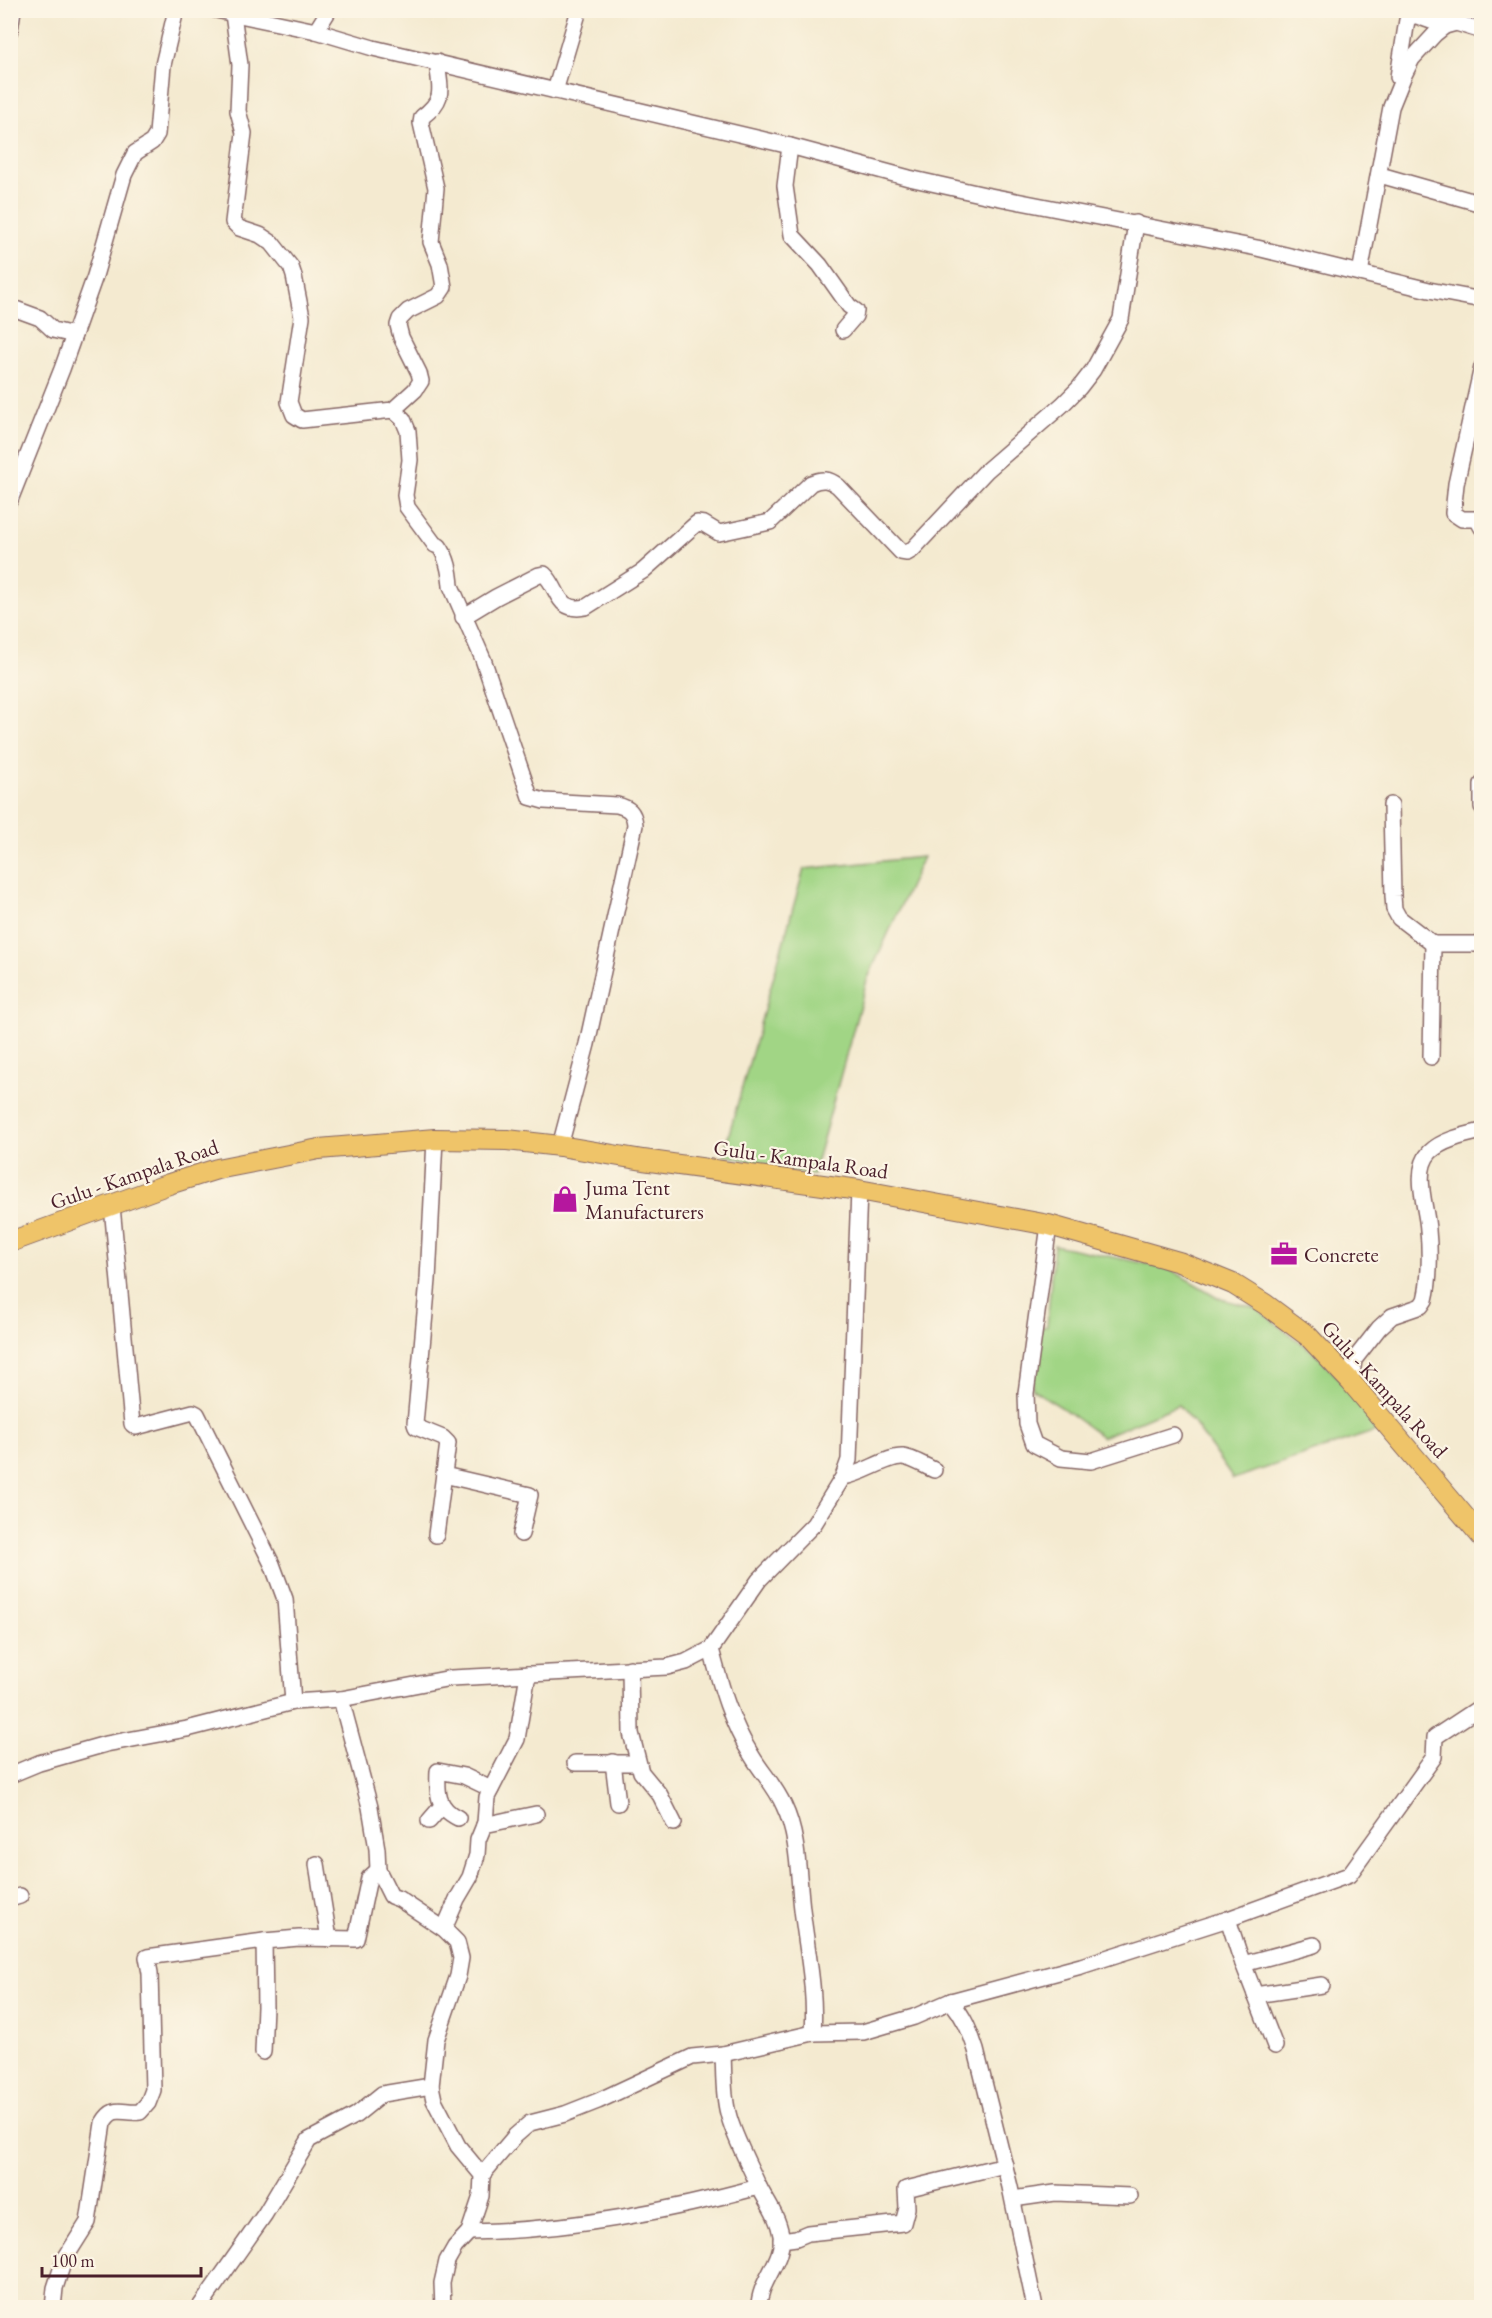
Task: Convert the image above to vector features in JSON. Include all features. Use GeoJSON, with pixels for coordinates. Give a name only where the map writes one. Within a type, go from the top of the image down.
{"type":"FeatureCollection","features":[{"type":"Feature","properties":{"kind":"main road","name":"Gulu - Kampala Road"},"geometry":{"type":"LineString","coordinates":[[10,1242],[169,1184],[218,1169],[318,1149],[402,1140],[435,1139],[507,1140],[560,1146],[654,1162],[859,1190],[1049,1226],[1179,1262],[1233,1284],[1265,1304],[1308,1336],[1482,1537]]}},
{"type":"Feature","properties":{"kind":"street"},"geometry":{"type":"LineString","coordinates":[[10,30],[13,10]]}},
{"type":"Feature","properties":{"kind":"street"},"geometry":{"type":"LineString","coordinates":[[10,500],[74,335],[131,158],[152,142],[157,134],[163,65],[176,10]]}},
{"type":"Feature","properties":{"kind":"street"},"geometry":{"type":"LineString","coordinates":[[216,10],[316,31],[373,48],[790,146],[953,188],[1257,248],[1482,300]]}},
{"type":"Feature","properties":{"kind":"street"},"geometry":{"type":"LineString","coordinates":[[316,31],[329,10]]}},
{"type":"Feature","properties":{"kind":"street"},"geometry":{"type":"LineString","coordinates":[[555,91],[579,10]]}},
{"type":"Feature","properties":{"kind":"street"},"geometry":{"type":"LineString","coordinates":[[233,14],[240,65],[238,111],[244,133],[233,222],[239,228],[261,235],[272,243],[291,267],[302,317],[289,402],[291,411],[298,418],[308,421],[393,410],[421,381],[398,325],[400,319],[408,311],[438,296],[444,287],[440,264],[431,242],[436,188],[421,123],[422,117],[434,108],[440,99],[437,62]]}},
{"type":"Feature","properties":{"kind":"street"},"geometry":{"type":"LineString","coordinates":[[1396,95],[1407,20],[1414,15],[1454,20],[1482,31]]}},
{"type":"Feature","properties":{"kind":"street"},"geometry":{"type":"LineString","coordinates":[[1360,273],[1391,106],[1412,59],[1435,34],[1454,20]]}},
{"type":"Feature","properties":{"kind":"street"},"geometry":{"type":"LineString","coordinates":[[790,146],[785,186],[792,234],[820,265],[849,306],[856,311],[855,316],[843,330]]}},
{"type":"Feature","properties":{"kind":"street"},"geometry":{"type":"LineString","coordinates":[[1380,175],[1482,204]]}},
{"type":"Feature","properties":{"kind":"street"},"geometry":{"type":"LineString","coordinates":[[464,617],[496,597],[544,574],[560,601],[577,609],[586,607],[643,571],[697,523],[704,524],[720,533],[770,522],[811,483],[819,479],[826,479],[838,486],[901,552],[907,553],[949,512],[986,471],[1073,393],[1093,370],[1120,319],[1136,223]]}},
{"type":"Feature","properties":{"kind":"street"},"geometry":{"type":"LineString","coordinates":[[10,307],[40,318],[53,330],[74,335]]}},
{"type":"Feature","properties":{"kind":"street"},"geometry":{"type":"LineString","coordinates":[[1482,367],[1456,484],[1453,513],[1457,518],[1477,519],[1482,528]]}},
{"type":"Feature","properties":{"kind":"street"},"geometry":{"type":"LineString","coordinates":[[393,410],[403,419],[408,431],[410,460],[405,495],[407,507],[435,545],[439,546],[443,552],[451,586],[483,659],[530,797],[544,801],[617,805],[626,807],[634,817],[635,825],[587,1044],[560,1146]]}},
{"type":"Feature","properties":{"kind":"street"},"geometry":{"type":"LineString","coordinates":[[1482,784],[1482,807]]}},
{"type":"Feature","properties":{"kind":"street"},"geometry":{"type":"LineString","coordinates":[[1391,805],[1394,909],[1399,918],[1433,944],[1482,944]]}},
{"type":"Feature","properties":{"kind":"street"},"geometry":{"type":"LineString","coordinates":[[1431,1057],[1433,944]]}},
{"type":"Feature","properties":{"kind":"street"},"geometry":{"type":"LineString","coordinates":[[1351,1383],[1354,1360],[1379,1328],[1392,1316],[1421,1306],[1425,1300],[1429,1232],[1422,1184],[1423,1164],[1426,1157],[1431,1150],[1442,1144],[1482,1131]]}},
{"type":"Feature","properties":{"kind":"street"},"geometry":{"type":"LineString","coordinates":[[435,1139],[428,1280],[415,1424],[416,1427],[443,1438],[447,1442],[436,1535]]}},
{"type":"Feature","properties":{"kind":"street"},"geometry":{"type":"LineString","coordinates":[[10,1775],[106,1744],[187,1729],[293,1702],[341,1699],[451,1678],[667,1667],[686,1662],[711,1649],[759,1580],[814,1524],[843,1477],[849,1460],[859,1190]]}},
{"type":"Feature","properties":{"kind":"street"},"geometry":{"type":"LineString","coordinates":[[112,1206],[131,1422],[136,1427],[196,1413],[272,1564],[285,1599],[293,1702]]}},
{"type":"Feature","properties":{"kind":"street"},"geometry":{"type":"LineString","coordinates":[[1049,1226],[1026,1394],[1027,1424],[1034,1444],[1061,1458],[1091,1461],[1173,1435]]}},
{"type":"Feature","properties":{"kind":"street"},"geometry":{"type":"LineString","coordinates":[[843,1477],[864,1471],[890,1458],[904,1457],[934,1470]]}},
{"type":"Feature","properties":{"kind":"street"},"geometry":{"type":"LineString","coordinates":[[444,1475],[531,1495],[521,1534]]}},
{"type":"Feature","properties":{"kind":"street"},"geometry":{"type":"LineString","coordinates":[[711,1649],[724,1701],[752,1756],[771,1781],[785,1806],[793,1833],[811,1972],[813,2033]]}},
{"type":"Feature","properties":{"kind":"street"},"geometry":{"type":"LineString","coordinates":[[630,1668],[631,1733],[640,1772],[660,1795],[674,1823]]}},
{"type":"Feature","properties":{"kind":"street"},"geometry":{"type":"LineString","coordinates":[[444,1929],[457,1899],[471,1877],[477,1855],[478,1840],[484,1825],[487,1797],[517,1739],[528,1674]]}},
{"type":"Feature","properties":{"kind":"street"},"geometry":{"type":"LineString","coordinates":[[341,1699],[370,1807],[378,1870],[391,1896],[444,1929],[457,1942],[461,1958],[458,1976],[435,2040],[431,2086],[434,2100],[458,2146],[482,2175],[482,2196],[470,2232],[455,2247],[447,2261],[442,2283],[443,2307]]}},
{"type":"Feature","properties":{"kind":"street"},"geometry":{"type":"LineString","coordinates":[[482,2175],[515,2136],[530,2123],[565,2114],[598,2101],[692,2057],[723,2054],[813,2033],[862,2032],[914,2017],[951,2001],[1081,1966],[1228,1919],[1349,1875],[1434,1757],[1435,1737],[1482,1706]]}},
{"type":"Feature","properties":{"kind":"street"},"geometry":{"type":"LineString","coordinates":[[613,1762],[618,1803]]}},
{"type":"Feature","properties":{"kind":"street"},"geometry":{"type":"LineString","coordinates":[[575,1763],[638,1763]]}},
{"type":"Feature","properties":{"kind":"street"},"geometry":{"type":"LineString","coordinates":[[458,1818],[446,1812],[442,1806],[438,1771],[464,1776],[491,1789]]}},
{"type":"Feature","properties":{"kind":"street"},"geometry":{"type":"LineString","coordinates":[[429,1821],[442,1806]]}},
{"type":"Feature","properties":{"kind":"street"},"geometry":{"type":"LineString","coordinates":[[484,1825],[536,1814]]}},
{"type":"Feature","properties":{"kind":"street"},"geometry":{"type":"LineString","coordinates":[[317,1864],[329,1939]]}},
{"type":"Feature","properties":{"kind":"street"},"geometry":{"type":"LineString","coordinates":[[53,2307],[55,2288],[64,2260],[88,2222],[103,2123],[108,2114],[113,2111],[140,2112],[152,2098],[150,1972],[147,1957],[264,1941],[299,1938],[356,1939],[369,1878],[378,1870]]}},
{"type":"Feature","properties":{"kind":"street"},"geometry":{"type":"LineString","coordinates":[[1228,1919],[1275,2046]]}},
{"type":"Feature","properties":{"kind":"street"},"geometry":{"type":"LineString","coordinates":[[263,2052],[264,1941]]}},
{"type":"Feature","properties":{"kind":"street"},"geometry":{"type":"LineString","coordinates":[[1243,1964],[1314,1945]]}},
{"type":"Feature","properties":{"kind":"street"},"geometry":{"type":"LineString","coordinates":[[1255,1995],[1322,1986]]}},
{"type":"Feature","properties":{"kind":"street"},"geometry":{"type":"LineString","coordinates":[[951,2001],[970,2028],[1013,2199],[1035,2307]]}},
{"type":"Feature","properties":{"kind":"street"},"geometry":{"type":"LineString","coordinates":[[723,2054],[728,2114],[759,2187],[778,2223],[781,2240],[776,2263],[759,2298],[759,2307]]}},
{"type":"Feature","properties":{"kind":"street"},"geometry":{"type":"LineString","coordinates":[[199,2307],[265,2214],[309,2140],[356,2115],[382,2094],[431,2086]]}},
{"type":"Feature","properties":{"kind":"street"},"geometry":{"type":"LineString","coordinates":[[781,2240],[796,2238],[808,2233],[903,2223],[907,2208],[906,2189],[1005,2165]]}},
{"type":"Feature","properties":{"kind":"street"},"geometry":{"type":"LineString","coordinates":[[470,2232],[510,2232],[635,2216],[759,2187]]}},
{"type":"Feature","properties":{"kind":"street"},"geometry":{"type":"LineString","coordinates":[[1013,2199],[1056,2193],[1130,2196]]}},
{"type":"Feature","properties":{"kind":"green space"},"geometry":{"type":"Polygon","coordinates":[[[923,857],[867,980],[813,1175],[723,1155],[804,869],[923,857]]]}},
{"type":"Feature","properties":{"kind":"green space"},"geometry":{"type":"Polygon","coordinates":[[[1054,1245],[1168,1268],[1221,1299],[1256,1308],[1317,1355],[1385,1428],[1233,1479],[1197,1427],[1178,1405],[1102,1437],[1032,1389],[1040,1328],[1047,1326],[1054,1245]]]}},
{"type":"Feature","properties":{"kind":"place","name":"Juma Tent Manufacturers"},"geometry":{"type":"Point","coordinates":[565,1199]}},
{"type":"Feature","properties":{"kind":"place","name":"Concrete"},"geometry":{"type":"Point","coordinates":[1284,1254]}}]}
